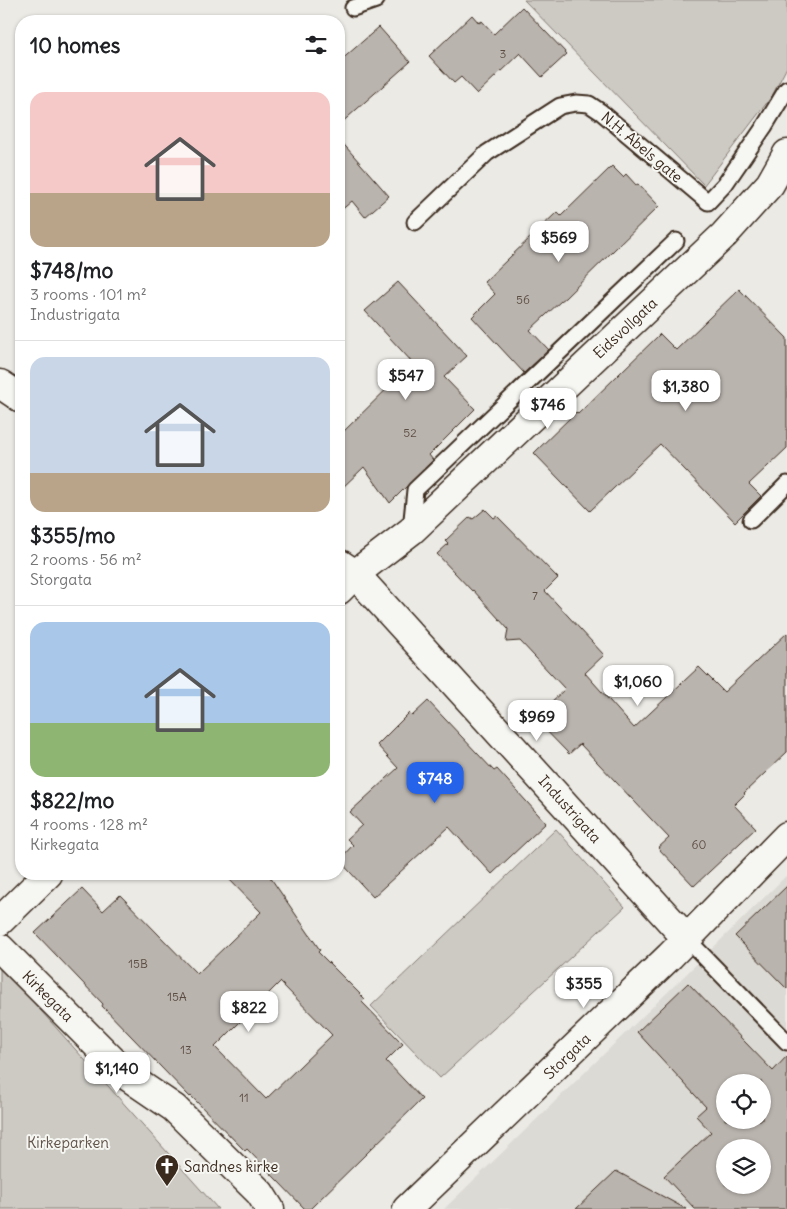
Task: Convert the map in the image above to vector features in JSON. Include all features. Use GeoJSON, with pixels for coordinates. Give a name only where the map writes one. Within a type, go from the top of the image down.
{"type":"FeatureCollection","features":[{"type":"Feature","properties":{"kind":"street","name":"Eidsvollgata"},"geometry":{"type":"LineString","coordinates":[[345,575],[411,531],[724,235],[770,184],[787,154]]}},
{"type":"Feature","properties":{"kind":"street"},"geometry":{"type":"LineString","coordinates":[[0,384],[15,394]]}},
{"type":"Feature","properties":{"kind":"street","name":"Industrigata"},"geometry":{"type":"LineString","coordinates":[[345,577],[687,939]]}},
{"type":"Feature","properties":{"kind":"street","name":"Storgata"},"geometry":{"type":"LineString","coordinates":[[407,1209],[687,939],[787,836]]}},
{"type":"Feature","properties":{"kind":"street"},"geometry":{"type":"LineString","coordinates":[[0,921],[42,880]]}},
{"type":"Feature","properties":{"kind":"street","name":"Kirkegata"},"geometry":{"type":"LineString","coordinates":[[0,948],[130,1078],[174,1108],[260,1193],[270,1209]]}},
{"type":"Feature","properties":{"kind":"lane"},"geometry":{"type":"LineString","coordinates":[[354,8],[376,0]]}},
{"type":"Feature","properties":{"kind":"lane","name":"N.H. Abels gate"},"geometry":{"type":"LineString","coordinates":[[415,222],[487,153],[560,106],[576,103],[589,104],[602,112],[708,202],[730,176],[787,90]]}},
{"type":"Feature","properties":{"kind":"lane"},"geometry":{"type":"LineString","coordinates":[[411,531],[415,490],[676,241]]}},
{"type":"Feature","properties":{"kind":"lane"},"geometry":{"type":"LineString","coordinates":[[751,520],[787,484]]}},
{"type":"Feature","properties":{"kind":"lane","name":"Industrigata"},"geometry":{"type":"LineString","coordinates":[[687,939],[787,1042]]}},
{"type":"Feature","properties":{"kind":"shaded area"},"geometry":{"type":"Polygon","coordinates":[[[787,875],[787,1209],[444,1209],[673,987],[787,875]]]}},
{"type":"Feature","properties":{"kind":"green space"},"geometry":{"type":"Polygon","coordinates":[[[524,0],[787,0],[787,67],[772,96],[704,185],[524,0]]]}},
{"type":"Feature","properties":{"kind":"green space"},"geometry":{"type":"Polygon","coordinates":[[[556,829],[625,907],[440,1078],[371,1006],[556,829]]]}},
{"type":"Feature","properties":{"kind":"green space","name":"Kirkeparken"},"geometry":{"type":"Polygon","coordinates":[[[0,965],[218,1209],[0,1209],[0,965]]]}},
{"type":"Feature","properties":{"kind":"building"},"geometry":{"type":"Polygon","coordinates":[[[522,7],[567,54],[542,77],[520,53],[477,94],[461,77],[454,83],[429,56],[472,15],[479,23],[482,21],[494,34],[522,7]]]}},
{"type":"Feature","properties":{"kind":"building"},"geometry":{"type":"Polygon","coordinates":[[[379,27],[410,62],[345,120],[345,57],[379,27]]]}},
{"type":"Feature","properties":{"kind":"building"},"geometry":{"type":"Polygon","coordinates":[[[345,146],[389,196],[365,217],[352,201],[345,207],[345,146]]]}},
{"type":"Feature","properties":{"kind":"building"},"geometry":{"type":"Polygon","coordinates":[[[612,166],[623,177],[626,174],[636,185],[638,184],[659,206],[530,330],[549,350],[524,373],[472,317],[495,294],[484,282],[557,212],[561,216],[612,166]]]}},
{"type":"Feature","properties":{"kind":"building"},"geometry":{"type":"Polygon","coordinates":[[[398,282],[467,356],[444,377],[475,409],[429,455],[433,460],[390,503],[364,467],[345,485],[345,430],[413,363],[365,311],[398,282]]]}},
{"type":"Feature","properties":{"kind":"building"},"geometry":{"type":"Polygon","coordinates":[[[739,289],[787,338],[787,448],[749,484],[761,496],[735,522],[660,444],[590,511],[534,453],[576,412],[578,414],[660,334],[676,350],[739,289]]]}},
{"type":"Feature","properties":{"kind":"building"},"geometry":{"type":"Polygon","coordinates":[[[485,509],[494,518],[497,516],[558,578],[545,591],[604,655],[585,673],[634,728],[699,667],[724,692],[787,633],[787,752],[734,805],[756,828],[694,886],[658,848],[669,838],[580,744],[569,754],[534,718],[565,689],[520,641],[506,642],[508,629],[437,554],[448,544],[445,541],[470,517],[473,519],[485,509]]]}},
{"type":"Feature","properties":{"kind":"building"},"geometry":{"type":"Polygon","coordinates":[[[428,701],[494,771],[497,769],[546,823],[492,874],[449,827],[373,897],[345,867],[345,854],[353,845],[347,839],[362,825],[350,812],[398,768],[377,745],[409,713],[412,716],[428,701]]]}},
{"type":"Feature","properties":{"kind":"building"},"geometry":{"type":"Polygon","coordinates":[[[230,880],[272,880],[320,950],[318,952],[365,999],[362,1002],[403,1044],[386,1061],[422,1099],[310,1209],[305,1209],[247,1149],[245,1151],[190,1097],[35,933],[82,889],[103,911],[120,895],[197,974],[261,912],[230,880]],[[280,982],[215,1047],[266,1099],[332,1035],[280,982]]]}},
{"type":"Feature","properties":{"kind":"building"},"geometry":{"type":"Polygon","coordinates":[[[787,886],[787,989],[735,936],[787,886]]]}},
{"type":"Feature","properties":{"kind":"building"},"geometry":{"type":"Polygon","coordinates":[[[688,983],[773,1071],[787,1056],[787,1209],[695,1209],[664,1176],[711,1132],[696,1116],[706,1107],[637,1032],[688,983]]]}},
{"type":"Feature","properties":{"kind":"building"},"geometry":{"type":"Polygon","coordinates":[[[616,1171],[686,1209],[576,1209],[616,1171]]]}},
{"type":"Feature","properties":{"kind":"place","name":"Sandnes kirke"},"geometry":{"type":"Point","coordinates":[167,1187]}}]}
